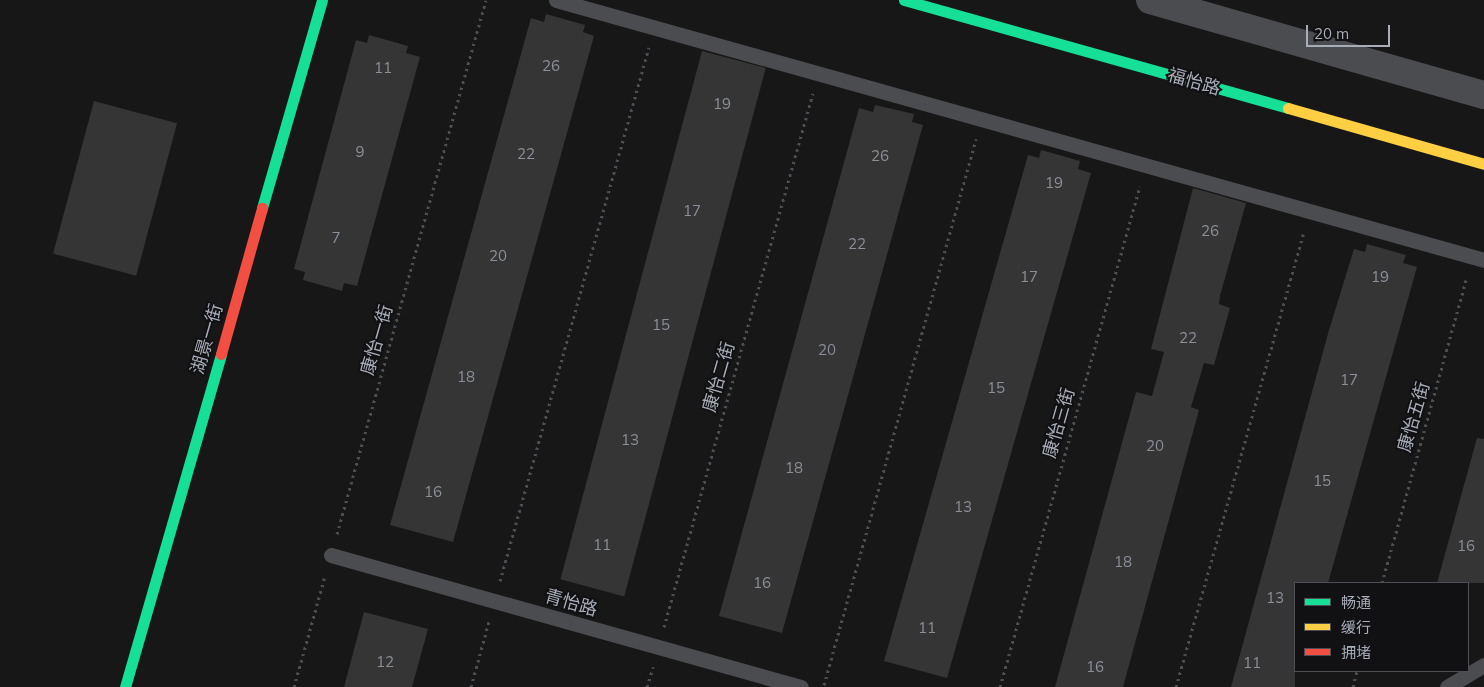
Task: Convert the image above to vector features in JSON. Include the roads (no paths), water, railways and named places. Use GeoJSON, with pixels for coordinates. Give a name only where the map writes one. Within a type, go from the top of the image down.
{"type":"FeatureCollection","features":[{"type":"Feature","properties":{"kind":"street","name":"湖景一街"},"geometry":{"type":"LineString","coordinates":[[125,687],[322,0]]}},
{"type":"Feature","properties":{"kind":"street","name":"福怡路"},"geometry":{"type":"LineString","coordinates":[[904,0],[1484,164]]}},
{"type":"Feature","properties":{"kind":"street"},"geometry":{"type":"LineString","coordinates":[[1150,0],[1484,95]]}},
{"type":"Feature","properties":{"kind":"lane"},"geometry":{"type":"LineString","coordinates":[[556,0],[1479,259]]}},
{"type":"Feature","properties":{"kind":"lane","name":"青怡路"},"geometry":{"type":"LineString","coordinates":[[331,555],[801,687]]}},
{"type":"Feature","properties":{"kind":"lane"},"geometry":{"type":"LineString","coordinates":[[1447,687],[1484,665]]}}]}
